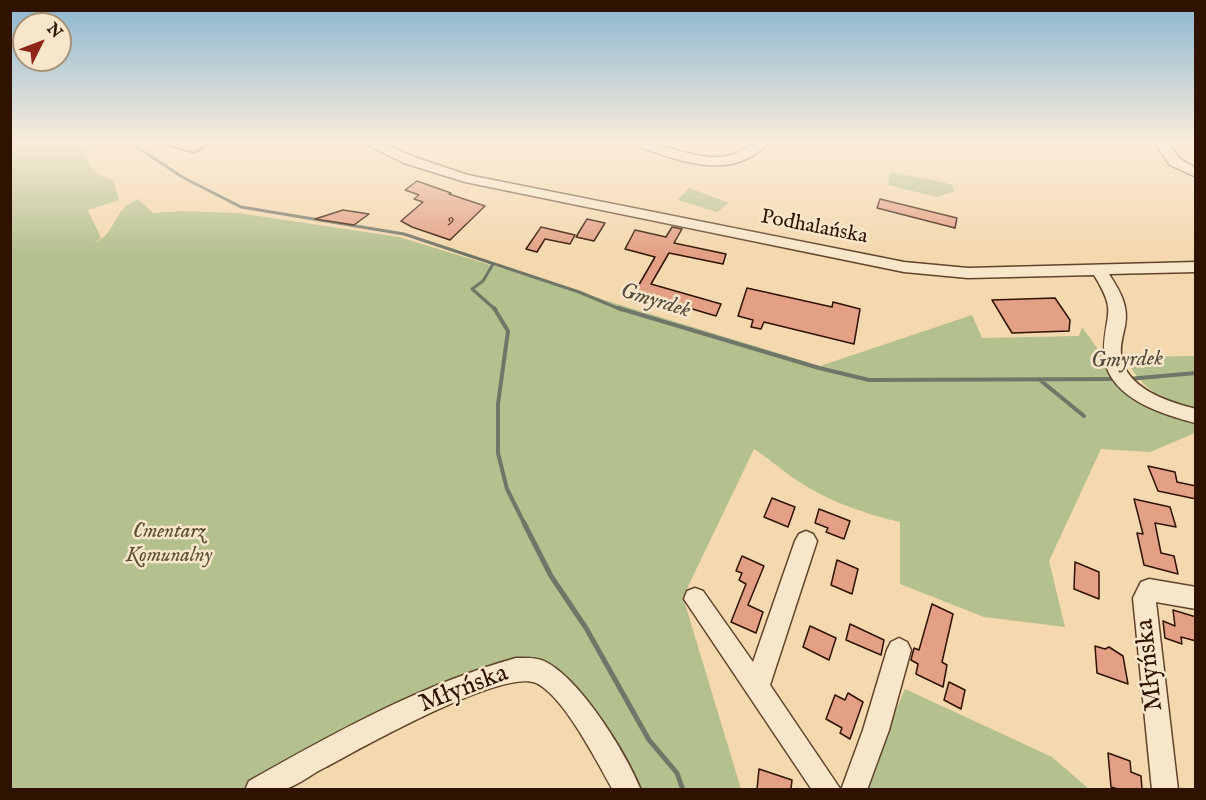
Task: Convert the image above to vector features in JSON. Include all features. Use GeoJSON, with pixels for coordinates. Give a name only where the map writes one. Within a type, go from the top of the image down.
{"type":"FeatureCollection","features":[{"type":"Feature","properties":{"kind":"street","name":"Podhalańska"},"geometry":{"type":"LineString","coordinates":[[477,179],[904,267],[968,273],[1196,267]]}},
{"type":"Feature","properties":{"kind":"street"},"geometry":{"type":"LineString","coordinates":[[1099,270],[1109,286],[1118,312],[1113,357],[1124,377],[1151,402],[1196,416]]}},
{"type":"Feature","properties":{"kind":"street"},"geometry":{"type":"LineString","coordinates":[[758,687],[806,541]]}},
{"type":"Feature","properties":{"kind":"street","name":"Młyńska"},"geometry":{"type":"LineString","coordinates":[[1165,789],[1144,598],[1149,590],[1196,598]]}},
{"type":"Feature","properties":{"kind":"street"},"geometry":{"type":"LineString","coordinates":[[695,599],[828,789]]}},
{"type":"Feature","properties":{"kind":"street"},"geometry":{"type":"LineString","coordinates":[[854,789],[876,730],[898,650]]}},
{"type":"Feature","properties":{"kind":"street","name":"Młyńska"},"geometry":{"type":"LineString","coordinates":[[258,789],[358,733],[492,675],[525,666],[539,670],[558,686],[581,712],[628,789]]}},
{"type":"Feature","properties":{"kind":"green space","name":"Cmentarz Komunalny"},"geometry":{"type":"Polygon","coordinates":[[[10,179],[113,180],[119,200],[88,210],[101,238],[94,243],[102,238],[107,233],[122,210],[138,199],[153,213],[182,211],[238,213],[399,237],[820,366],[972,315],[982,338],[1079,336],[1082,327],[1115,373],[1143,399],[1195,424],[1195,433],[1150,452],[1101,449],[1049,561],[1065,627],[984,617],[900,584],[900,522],[857,510],[830,499],[792,477],[754,449],[683,597],[741,789],[642,789],[603,735],[539,678],[520,675],[242,789],[11,789],[10,179]]]}},
{"type":"Feature","properties":{"kind":"green space"},"geometry":{"type":"Polygon","coordinates":[[[889,179],[927,179],[951,184],[955,191],[937,197],[888,185],[889,179]]]}},
{"type":"Feature","properties":{"kind":"green space"},"geometry":{"type":"Polygon","coordinates":[[[689,188],[729,203],[717,212],[677,200],[689,188]]]}},
{"type":"Feature","properties":{"kind":"green space"},"geometry":{"type":"Polygon","coordinates":[[[1195,356],[1195,408],[1171,401],[1153,392],[1138,377],[1124,357],[1195,356]]]}},
{"type":"Feature","properties":{"kind":"green space"},"geometry":{"type":"Polygon","coordinates":[[[905,689],[1052,757],[1089,789],[862,790],[905,689]]]}},
{"type":"Feature","properties":{"kind":"building"},"geometry":{"type":"Polygon","coordinates":[[[417,181],[485,206],[450,240],[412,227],[401,221],[423,202],[414,199],[419,195],[405,190],[417,181]]]}},
{"type":"Feature","properties":{"kind":"building"},"geometry":{"type":"Polygon","coordinates":[[[880,199],[957,218],[955,228],[877,208],[880,199]]]}},
{"type":"Feature","properties":{"kind":"building"},"geometry":{"type":"Polygon","coordinates":[[[343,210],[369,214],[354,225],[315,219],[343,210]]]}},
{"type":"Feature","properties":{"kind":"building"},"geometry":{"type":"Polygon","coordinates":[[[587,219],[605,223],[594,241],[576,237],[587,219]]]}},
{"type":"Feature","properties":{"kind":"building"},"geometry":{"type":"Polygon","coordinates":[[[541,227],[575,235],[570,244],[545,239],[537,252],[526,249],[541,227]]]}},
{"type":"Feature","properties":{"kind":"building"},"geometry":{"type":"Polygon","coordinates":[[[672,227],[682,229],[674,243],[726,254],[723,264],[669,253],[651,284],[721,304],[716,316],[645,295],[643,298],[633,295],[655,257],[625,249],[635,230],[666,237],[672,227]]]}},
{"type":"Feature","properties":{"kind":"building"},"geometry":{"type":"Polygon","coordinates":[[[747,288],[832,307],[833,302],[860,309],[854,344],[764,322],[761,329],[751,327],[753,320],[738,316],[747,288]]]}},
{"type":"Feature","properties":{"kind":"building"},"geometry":{"type":"Polygon","coordinates":[[[1055,298],[1070,320],[1069,331],[1012,333],[992,300],[1055,298]]]}},
{"type":"Feature","properties":{"kind":"building"},"geometry":{"type":"Polygon","coordinates":[[[1148,466],[1175,472],[1177,482],[1196,486],[1196,499],[1158,491],[1148,466]]]}},
{"type":"Feature","properties":{"kind":"building"},"geometry":{"type":"Polygon","coordinates":[[[772,498],[795,507],[788,527],[764,517],[772,498]]]}},
{"type":"Feature","properties":{"kind":"building"},"geometry":{"type":"Polygon","coordinates":[[[1134,499],[1170,507],[1176,527],[1155,523],[1161,553],[1174,556],[1178,574],[1144,565],[1137,533],[1143,534],[1134,499]]]}},
{"type":"Feature","properties":{"kind":"building"},"geometry":{"type":"Polygon","coordinates":[[[819,509],[850,521],[844,539],[826,532],[828,528],[815,523],[819,509]]]}},
{"type":"Feature","properties":{"kind":"building"},"geometry":{"type":"Polygon","coordinates":[[[742,556],[764,566],[748,605],[763,612],[756,633],[731,622],[746,584],[739,580],[742,573],[736,571],[742,556]]]}},
{"type":"Feature","properties":{"kind":"building"},"geometry":{"type":"Polygon","coordinates":[[[837,560],[858,569],[852,594],[831,585],[837,560]]]}},
{"type":"Feature","properties":{"kind":"building"},"geometry":{"type":"Polygon","coordinates":[[[1075,562],[1099,572],[1099,599],[1074,589],[1075,562]]]}},
{"type":"Feature","properties":{"kind":"building"},"geometry":{"type":"Polygon","coordinates":[[[932,604],[953,614],[942,662],[947,665],[943,687],[916,674],[918,664],[911,660],[914,648],[919,650],[932,604]]]}},
{"type":"Feature","properties":{"kind":"building"},"geometry":{"type":"Polygon","coordinates":[[[1173,610],[1196,617],[1196,641],[1181,637],[1182,644],[1165,638],[1163,621],[1175,626],[1173,610]]]}},
{"type":"Feature","properties":{"kind":"building"},"geometry":{"type":"Polygon","coordinates":[[[850,624],[884,640],[881,655],[846,640],[850,624]]]}},
{"type":"Feature","properties":{"kind":"building"},"geometry":{"type":"Polygon","coordinates":[[[810,626],[836,638],[829,660],[803,647],[810,626]]]}},
{"type":"Feature","properties":{"kind":"building"},"geometry":{"type":"Polygon","coordinates":[[[1095,646],[1105,649],[1109,647],[1123,656],[1128,684],[1097,673],[1095,646]]]}},
{"type":"Feature","properties":{"kind":"building"},"geometry":{"type":"Polygon","coordinates":[[[949,682],[965,690],[961,709],[944,700],[949,682]]]}},
{"type":"Feature","properties":{"kind":"building"},"geometry":{"type":"Polygon","coordinates":[[[848,693],[863,702],[850,739],[840,733],[842,728],[826,719],[835,695],[845,700],[848,693]]]}},
{"type":"Feature","properties":{"kind":"building"},"geometry":{"type":"Polygon","coordinates":[[[1108,753],[1130,761],[1131,772],[1141,776],[1142,789],[1111,787],[1108,753]]]}},
{"type":"Feature","properties":{"kind":"building"},"geometry":{"type":"Polygon","coordinates":[[[759,769],[792,780],[791,789],[757,789],[759,769]]]}},
{"type":"Feature","properties":{"kind":"waterway","name":"Gmyrdek"},"geometry":{"type":"LineString","coordinates":[[187,179],[241,207],[404,234],[579,292],[622,310]]}},
{"type":"Feature","properties":{"kind":"waterway"},"geometry":{"type":"LineString","coordinates":[[493,264],[483,281],[472,289],[494,309]]}},
{"type":"Feature","properties":{"kind":"waterway","name":"Gmyrdek"},"geometry":{"type":"LineString","coordinates":[[618,308],[819,368],[869,380],[1117,379]]}},
{"type":"Feature","properties":{"kind":"waterway"},"geometry":{"type":"LineString","coordinates":[[494,309],[508,331],[498,404],[498,453],[507,489],[524,523]]}},
{"type":"Feature","properties":{"kind":"waterway","name":"Gmyrdek"},"geometry":{"type":"LineString","coordinates":[[1128,379],[1196,373]]}},
{"type":"Feature","properties":{"kind":"waterway"},"geometry":{"type":"LineString","coordinates":[[1040,380],[1084,416]]}},
{"type":"Feature","properties":{"kind":"waterway"},"geometry":{"type":"LineString","coordinates":[[524,523],[551,576],[586,628],[649,740],[677,773],[683,790]]}}]}
